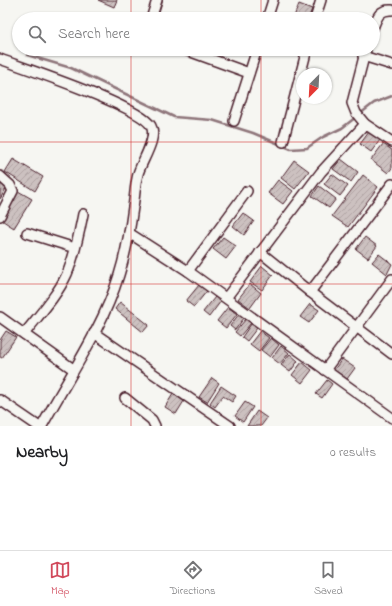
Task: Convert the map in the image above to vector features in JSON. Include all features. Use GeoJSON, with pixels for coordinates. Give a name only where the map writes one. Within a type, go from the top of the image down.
{"type":"FeatureCollection","features":[{"type":"Feature","properties":{"kind":"street"},"geometry":{"type":"LineString","coordinates":[[153,12],[157,0]]}},
{"type":"Feature","properties":{"kind":"street"},"geometry":{"type":"LineString","coordinates":[[269,12],[273,0]]}},
{"type":"Feature","properties":{"kind":"street"},"geometry":{"type":"LineString","coordinates":[[318,12],[322,0]]}},
{"type":"Feature","properties":{"kind":"street"},"geometry":{"type":"LineString","coordinates":[[380,13],[385,10],[392,10]]}},
{"type":"Feature","properties":{"kind":"street"},"geometry":{"type":"LineString","coordinates":[[202,56],[249,73]]}},
{"type":"Feature","properties":{"kind":"street"},"geometry":{"type":"LineString","coordinates":[[234,122],[255,56]]}},
{"type":"Feature","properties":{"kind":"street"},"geometry":{"type":"LineString","coordinates":[[283,142],[305,56]]}},
{"type":"Feature","properties":{"kind":"street"},"geometry":{"type":"LineString","coordinates":[[364,56],[352,103],[356,113],[364,123],[392,142]]}},
{"type":"Feature","properties":{"kind":"street"},"geometry":{"type":"LineString","coordinates":[[373,56],[392,65]]}},
{"type":"Feature","properties":{"kind":"street"},"geometry":{"type":"LineString","coordinates":[[0,59],[48,76],[99,97],[143,118],[152,127],[153,132],[150,144],[138,174],[129,233],[119,275],[94,333],[42,426]]}},
{"type":"Feature","properties":{"kind":"street"},"geometry":{"type":"LineString","coordinates":[[226,298],[321,172],[364,123]]}},
{"type":"Feature","properties":{"kind":"street"},"geometry":{"type":"LineString","coordinates":[[0,176],[10,185],[13,191],[0,216]]}},
{"type":"Feature","properties":{"kind":"street"},"geometry":{"type":"LineString","coordinates":[[310,292],[392,184]]}},
{"type":"Feature","properties":{"kind":"street"},"geometry":{"type":"LineString","coordinates":[[188,271],[247,191]]}},
{"type":"Feature","properties":{"kind":"street"},"geometry":{"type":"LineString","coordinates":[[24,334],[60,287],[67,273],[83,214]]}},
{"type":"Feature","properties":{"kind":"street"},"geometry":{"type":"LineString","coordinates":[[27,233],[75,248]]}},
{"type":"Feature","properties":{"kind":"street"},"geometry":{"type":"LineString","coordinates":[[129,233],[188,271],[392,418]]}},
{"type":"Feature","properties":{"kind":"street"},"geometry":{"type":"LineString","coordinates":[[260,252],[392,354]]}},
{"type":"Feature","properties":{"kind":"street"},"geometry":{"type":"LineString","coordinates":[[325,370],[392,278]]}},
{"type":"Feature","properties":{"kind":"street"},"geometry":{"type":"LineString","coordinates":[[0,317],[73,369]]}},
{"type":"Feature","properties":{"kind":"street"},"geometry":{"type":"LineString","coordinates":[[94,333],[230,426]]}},
{"type":"Feature","properties":{"kind":"street"},"geometry":{"type":"LineString","coordinates":[[125,398],[152,420],[155,426]]}},
{"type":"Feature","properties":{"kind":"street"},"geometry":{"type":"LineString","coordinates":[[0,400],[38,426]]}},
{"type":"Feature","properties":{"kind":"building"},"geometry":{"type":"Polygon","coordinates":[[[98,0],[117,0],[114,7],[98,0]]]}},
{"type":"Feature","properties":{"kind":"building"},"geometry":{"type":"Polygon","coordinates":[[[299,4],[312,9],[311,12],[296,12],[299,4]]]}},
{"type":"Feature","properties":{"kind":"building"},"geometry":{"type":"Polygon","coordinates":[[[369,132],[380,140],[371,152],[360,144],[369,132]]]}},
{"type":"Feature","properties":{"kind":"building"},"geometry":{"type":"Polygon","coordinates":[[[383,144],[392,150],[392,168],[388,173],[371,160],[383,144]]]}},
{"type":"Feature","properties":{"kind":"building"},"geometry":{"type":"Polygon","coordinates":[[[13,159],[43,177],[35,191],[5,172],[13,159]]]}},
{"type":"Feature","properties":{"kind":"building"},"geometry":{"type":"Polygon","coordinates":[[[341,159],[358,172],[351,182],[333,169],[341,159]]]}},
{"type":"Feature","properties":{"kind":"building"},"geometry":{"type":"Polygon","coordinates":[[[294,160],[309,171],[295,189],[281,178],[294,160]]]}},
{"type":"Feature","properties":{"kind":"building"},"geometry":{"type":"Polygon","coordinates":[[[332,174],[348,186],[340,196],[324,184],[332,174]]]}},
{"type":"Feature","properties":{"kind":"building"},"geometry":{"type":"Polygon","coordinates":[[[363,175],[378,187],[348,227],[332,216],[363,175]]]}},
{"type":"Feature","properties":{"kind":"building"},"geometry":{"type":"Polygon","coordinates":[[[0,180],[8,185],[0,199],[0,180]]]}},
{"type":"Feature","properties":{"kind":"building"},"geometry":{"type":"Polygon","coordinates":[[[278,180],[293,191],[283,204],[268,193],[278,180]]]}},
{"type":"Feature","properties":{"kind":"building"},"geometry":{"type":"Polygon","coordinates":[[[319,186],[336,199],[329,208],[312,196],[319,186]]]}},
{"type":"Feature","properties":{"kind":"building"},"geometry":{"type":"Polygon","coordinates":[[[18,191],[32,199],[14,228],[0,219],[18,191]]]}},
{"type":"Feature","properties":{"kind":"building"},"geometry":{"type":"Polygon","coordinates":[[[243,213],[254,221],[244,235],[233,226],[243,213]]]}},
{"type":"Feature","properties":{"kind":"building"},"geometry":{"type":"Polygon","coordinates":[[[223,237],[236,246],[226,259],[213,249],[223,237]]]}},
{"type":"Feature","properties":{"kind":"building"},"geometry":{"type":"Polygon","coordinates":[[[365,237],[377,246],[368,258],[356,249],[365,237]]]}},
{"type":"Feature","properties":{"kind":"building"},"geometry":{"type":"Polygon","coordinates":[[[379,254],[392,264],[387,274],[372,262],[379,254]]]}},
{"type":"Feature","properties":{"kind":"building"},"geometry":{"type":"Polygon","coordinates":[[[262,266],[273,275],[262,290],[250,282],[262,266]]]}},
{"type":"Feature","properties":{"kind":"building"},"geometry":{"type":"Polygon","coordinates":[[[250,284],[261,293],[250,308],[238,299],[250,284]]]}},
{"type":"Feature","properties":{"kind":"building"},"geometry":{"type":"Polygon","coordinates":[[[199,285],[207,291],[194,307],[186,301],[199,285]]]}},
{"type":"Feature","properties":{"kind":"building"},"geometry":{"type":"Polygon","coordinates":[[[215,297],[221,301],[209,317],[203,312],[215,297]]]}},
{"type":"Feature","properties":{"kind":"building"},"geometry":{"type":"Polygon","coordinates":[[[120,302],[149,325],[143,332],[115,309],[120,302]]]}},
{"type":"Feature","properties":{"kind":"building"},"geometry":{"type":"Polygon","coordinates":[[[310,304],[319,310],[309,323],[300,317],[310,304]]]}},
{"type":"Feature","properties":{"kind":"building"},"geometry":{"type":"Polygon","coordinates":[[[228,307],[237,314],[226,328],[217,321],[228,307]]]}},
{"type":"Feature","properties":{"kind":"building"},"geometry":{"type":"Polygon","coordinates":[[[239,314],[244,318],[235,330],[230,326],[239,314]]]}},
{"type":"Feature","properties":{"kind":"building"},"geometry":{"type":"Polygon","coordinates":[[[246,319],[251,323],[240,336],[235,332],[246,319]]]}},
{"type":"Feature","properties":{"kind":"building"},"geometry":{"type":"Polygon","coordinates":[[[251,324],[257,328],[247,341],[242,337],[251,324]]]}},
{"type":"Feature","properties":{"kind":"building"},"geometry":{"type":"Polygon","coordinates":[[[6,331],[16,337],[2,358],[0,357],[0,340],[6,331]]]}},
{"type":"Feature","properties":{"kind":"building"},"geometry":{"type":"Polygon","coordinates":[[[260,331],[269,338],[259,351],[250,344],[260,331]]]}},
{"type":"Feature","properties":{"kind":"building"},"geometry":{"type":"Polygon","coordinates":[[[271,338],[279,345],[270,357],[261,350],[271,338]]]}},
{"type":"Feature","properties":{"kind":"building"},"geometry":{"type":"Polygon","coordinates":[[[281,346],[289,353],[280,364],[272,358],[281,346]]]}},
{"type":"Feature","properties":{"kind":"building"},"geometry":{"type":"Polygon","coordinates":[[[290,354],[298,361],[290,372],[281,365],[290,354]]]}},
{"type":"Feature","properties":{"kind":"building"},"geometry":{"type":"Polygon","coordinates":[[[342,359],[355,368],[347,379],[334,370],[342,359]]]}},
{"type":"Feature","properties":{"kind":"building"},"geometry":{"type":"Polygon","coordinates":[[[302,362],[312,370],[302,383],[292,375],[302,362]]]}},
{"type":"Feature","properties":{"kind":"building"},"geometry":{"type":"Polygon","coordinates":[[[212,378],[219,383],[207,402],[199,397],[212,378]]]}},
{"type":"Feature","properties":{"kind":"building"},"geometry":{"type":"Polygon","coordinates":[[[327,380],[332,384],[322,398],[316,394],[327,380]]]}},
{"type":"Feature","properties":{"kind":"building"},"geometry":{"type":"Polygon","coordinates":[[[221,386],[236,396],[232,402],[223,396],[215,407],[210,403],[221,386]]]}},
{"type":"Feature","properties":{"kind":"building"},"geometry":{"type":"Polygon","coordinates":[[[173,394],[184,401],[176,414],[165,407],[173,394]]]}},
{"type":"Feature","properties":{"kind":"building"},"geometry":{"type":"Polygon","coordinates":[[[245,402],[253,407],[243,422],[235,416],[245,402]]]}},
{"type":"Feature","properties":{"kind":"building"},"geometry":{"type":"Polygon","coordinates":[[[257,411],[267,418],[261,426],[247,426],[257,411]]]}},
{"type":"Feature","properties":{"kind":"waterway"},"geometry":{"type":"LineString","coordinates":[[30,56],[71,68],[174,117],[212,120],[253,133],[291,149],[307,148],[323,137],[342,128],[374,103],[392,96]]}}]}
